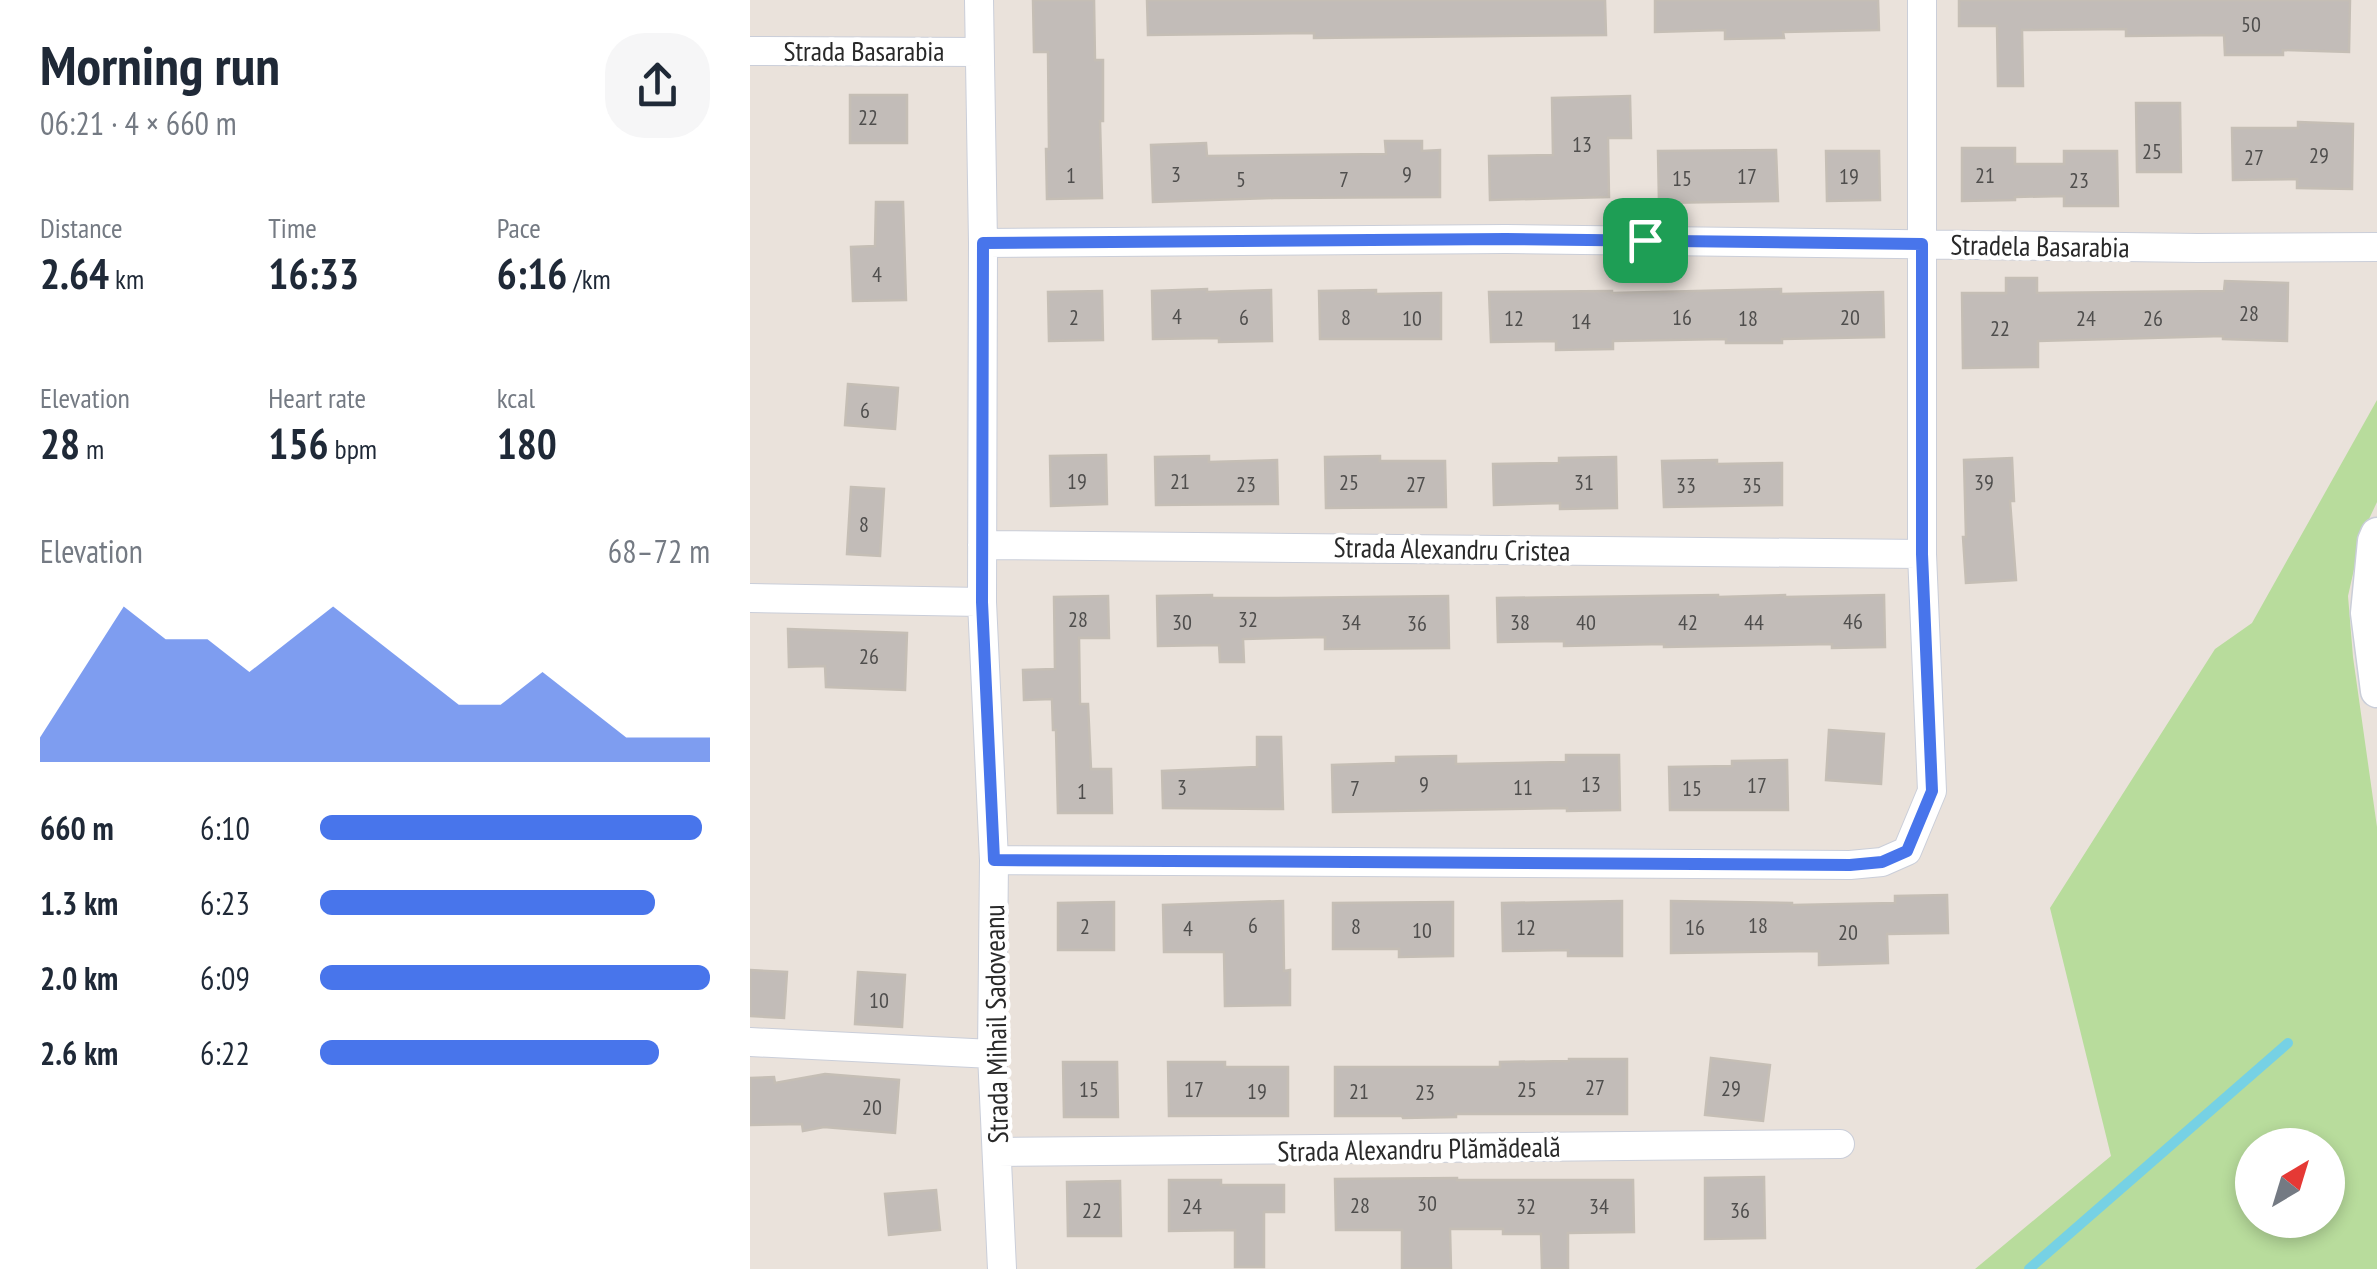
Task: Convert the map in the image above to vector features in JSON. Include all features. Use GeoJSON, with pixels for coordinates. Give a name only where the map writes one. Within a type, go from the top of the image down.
{"type":"FeatureCollection","features":[{"type":"Feature","properties":{"kind":"street","name":"Strada Mihail Sadoveanu"},"geometry":{"type":"LineString","coordinates":[[979,0],[982,602],[994,860],[992,1054],[1002,1269]]}},
{"type":"Feature","properties":{"kind":"street"},"geometry":{"type":"LineString","coordinates":[[994,860],[1850,865],[1882,862],[1907,851],[1932,791],[1922,554],[1922,0]]}},
{"type":"Feature","properties":{"kind":"street","name":"Strada Basarabia"},"geometry":{"type":"LineString","coordinates":[[750,50],[979,52]]}},
{"type":"Feature","properties":{"kind":"street","name":"Stradela Basarabia"},"geometry":{"type":"LineString","coordinates":[[983,243],[1506,239],[2377,247]]}},
{"type":"Feature","properties":{"kind":"street"},"geometry":{"type":"LineString","coordinates":[[2377,534],[2368,613],[2377,691]]}},
{"type":"Feature","properties":{"kind":"street","name":"Strada Alexandru Cristea"},"geometry":{"type":"LineString","coordinates":[[982,545],[1922,554]]}},
{"type":"Feature","properties":{"kind":"street"},"geometry":{"type":"LineString","coordinates":[[750,598],[982,602]]}},
{"type":"Feature","properties":{"kind":"street"},"geometry":{"type":"LineString","coordinates":[[750,1042],[992,1054]]}},
{"type":"Feature","properties":{"kind":"street","name":"Strada Alexandru Plămădeală"},"geometry":{"type":"LineString","coordinates":[[998,1152],[1840,1144]]}},
{"type":"Feature","properties":{"kind":"green space"},"geometry":{"type":"Polygon","coordinates":[[[2377,400],[2377,502],[2362,534],[2348,596],[2377,827],[2377,1269],[1975,1269],[2111,1156],[2050,908],[2215,649],[2252,623],[2377,400]]]}},
{"type":"Feature","properties":{"kind":"building"},"geometry":{"type":"Polygon","coordinates":[[[1033,0],[1094,0],[1095,60],[1103,60],[1102,198],[1047,199],[1048,52],[1034,52],[1033,0]]]}},
{"type":"Feature","properties":{"kind":"building"},"geometry":{"type":"Polygon","coordinates":[[[1147,0],[1605,0],[1606,35],[1148,35],[1147,0]]]}},
{"type":"Feature","properties":{"kind":"building"},"geometry":{"type":"Polygon","coordinates":[[[1655,0],[1878,0],[1879,30],[1783,32],[1784,38],[1725,39],[1725,30],[1655,32],[1655,0]]]}},
{"type":"Feature","properties":{"kind":"building"},"geometry":{"type":"Polygon","coordinates":[[[1959,0],[2350,0],[2349,52],[2283,50],[2283,55],[2225,55],[2224,35],[2126,36],[2126,29],[2022,30],[2023,86],[1998,86],[1997,26],[1959,26],[1959,0]]]}},
{"type":"Feature","properties":{"kind":"building"},"geometry":{"type":"Polygon","coordinates":[[[850,95],[907,95],[907,143],[850,143],[850,95]]]}},
{"type":"Feature","properties":{"kind":"building"},"geometry":{"type":"Polygon","coordinates":[[[1630,96],[1631,138],[1608,138],[1609,197],[1490,200],[1489,156],[1553,155],[1552,98],[1630,96]]]}},
{"type":"Feature","properties":{"kind":"building"},"geometry":{"type":"Polygon","coordinates":[[[2136,103],[2180,103],[2181,172],[2137,172],[2136,103]]]}},
{"type":"Feature","properties":{"kind":"building"},"geometry":{"type":"Polygon","coordinates":[[[2298,122],[2353,124],[2352,189],[2297,188],[2297,179],[2233,180],[2232,128],[2298,128],[2298,122]]]}},
{"type":"Feature","properties":{"kind":"building"},"geometry":{"type":"Polygon","coordinates":[[[1385,141],[1422,141],[1422,151],[1440,150],[1440,197],[1153,202],[1151,145],[1206,143],[1207,156],[1386,154],[1385,141]]]}},
{"type":"Feature","properties":{"kind":"building"},"geometry":{"type":"Polygon","coordinates":[[[1962,148],[2015,148],[2015,164],[2064,164],[2064,151],[2117,151],[2118,206],[2064,206],[2064,196],[1962,201],[1962,148]]]}},
{"type":"Feature","properties":{"kind":"building"},"geometry":{"type":"Polygon","coordinates":[[[1776,150],[1778,201],[1659,203],[1658,151],[1776,150]]]}},
{"type":"Feature","properties":{"kind":"building"},"geometry":{"type":"Polygon","coordinates":[[[1826,151],[1879,151],[1880,200],[1827,201],[1826,151]]]}},
{"type":"Feature","properties":{"kind":"building"},"geometry":{"type":"Polygon","coordinates":[[[876,202],[903,202],[906,300],[853,301],[851,247],[875,246],[876,202]]]}},
{"type":"Feature","properties":{"kind":"building"},"geometry":{"type":"Polygon","coordinates":[[[2006,278],[2037,278],[2037,293],[2224,291],[2225,281],[2288,283],[2287,341],[2223,336],[2038,341],[2038,367],[1963,368],[1962,293],[2006,293],[2006,278]]]}},
{"type":"Feature","properties":{"kind":"building"},"geometry":{"type":"Polygon","coordinates":[[[1781,289],[1781,294],[1883,292],[1884,337],[1782,339],[1782,343],[1726,343],[1726,339],[1613,341],[1613,349],[1556,350],[1556,341],[1491,342],[1489,292],[1781,289]]]}},
{"type":"Feature","properties":{"kind":"building"},"geometry":{"type":"Polygon","coordinates":[[[1271,290],[1272,341],[1153,339],[1152,291],[1271,290]]]}},
{"type":"Feature","properties":{"kind":"building"},"geometry":{"type":"Polygon","coordinates":[[[1376,290],[1376,294],[1441,293],[1441,339],[1320,339],[1319,291],[1376,290]]]}},
{"type":"Feature","properties":{"kind":"building"},"geometry":{"type":"Polygon","coordinates":[[[1102,291],[1103,340],[1049,341],[1048,292],[1102,291]]]}},
{"type":"Feature","properties":{"kind":"building"},"geometry":{"type":"Polygon","coordinates":[[[848,384],[898,388],[895,429],[845,425],[848,384]]]}},
{"type":"Feature","properties":{"kind":"building"},"geometry":{"type":"Polygon","coordinates":[[[1106,455],[1107,504],[1051,506],[1050,456],[1106,455]]]}},
{"type":"Feature","properties":{"kind":"building"},"geometry":{"type":"Polygon","coordinates":[[[1209,456],[1209,462],[1277,460],[1278,504],[1156,505],[1155,457],[1209,456]]]}},
{"type":"Feature","properties":{"kind":"building"},"geometry":{"type":"Polygon","coordinates":[[[1380,456],[1380,461],[1445,461],[1446,507],[1326,508],[1325,457],[1380,456]]]}},
{"type":"Feature","properties":{"kind":"building"},"geometry":{"type":"Polygon","coordinates":[[[1616,457],[1617,508],[1560,509],[1560,503],[1494,505],[1493,464],[1616,457]]]}},
{"type":"Feature","properties":{"kind":"building"},"geometry":{"type":"Polygon","coordinates":[[[2012,458],[2014,501],[2010,501],[2016,580],[1966,583],[1964,460],[2012,458]]]}},
{"type":"Feature","properties":{"kind":"building"},"geometry":{"type":"Polygon","coordinates":[[[1717,460],[1717,464],[1782,463],[1782,505],[1664,507],[1662,461],[1717,460]]]}},
{"type":"Feature","properties":{"kind":"building"},"geometry":{"type":"Polygon","coordinates":[[[851,487],[884,489],[880,556],[847,554],[851,487]]]}},
{"type":"Feature","properties":{"kind":"building"},"geometry":{"type":"Polygon","coordinates":[[[1884,595],[1885,647],[1564,646],[1564,641],[1498,642],[1497,598],[1884,595]]]}},
{"type":"Feature","properties":{"kind":"building"},"geometry":{"type":"Polygon","coordinates":[[[1108,596],[1109,638],[1079,638],[1080,704],[1088,704],[1091,769],[1111,769],[1112,813],[1058,813],[1052,699],[1024,700],[1023,670],[1055,669],[1054,597],[1108,596]]]}},
{"type":"Feature","properties":{"kind":"building"},"geometry":{"type":"Polygon","coordinates":[[[1157,596],[1448,596],[1449,648],[1325,649],[1325,637],[1243,639],[1244,662],[1220,662],[1219,645],[1158,646],[1157,596]]]}},
{"type":"Feature","properties":{"kind":"building"},"geometry":{"type":"Polygon","coordinates":[[[788,629],[907,633],[905,690],[826,687],[825,666],[789,667],[788,629]]]}},
{"type":"Feature","properties":{"kind":"building"},"geometry":{"type":"Polygon","coordinates":[[[1829,730],[1884,734],[1881,784],[1826,780],[1829,730]]]}},
{"type":"Feature","properties":{"kind":"building"},"geometry":{"type":"Polygon","coordinates":[[[1257,737],[1281,737],[1283,809],[1163,808],[1162,771],[1257,767],[1257,737]]]}},
{"type":"Feature","properties":{"kind":"building"},"geometry":{"type":"Polygon","coordinates":[[[1566,755],[1619,755],[1620,810],[1333,812],[1332,765],[1396,763],[1396,757],[1456,756],[1456,764],[1566,762],[1566,755]]]}},
{"type":"Feature","properties":{"kind":"building"},"geometry":{"type":"Polygon","coordinates":[[[1787,760],[1788,810],[1670,810],[1669,767],[1787,760]]]}},
{"type":"Feature","properties":{"kind":"building"},"geometry":{"type":"Polygon","coordinates":[[[1947,895],[1948,933],[1887,934],[1888,963],[1819,965],[1819,951],[1671,953],[1671,901],[1895,903],[1895,896],[1947,895]]]}},
{"type":"Feature","properties":{"kind":"building"},"geometry":{"type":"Polygon","coordinates":[[[1283,901],[1284,971],[1290,970],[1290,1005],[1225,1006],[1224,952],[1164,952],[1163,905],[1283,901]]]}},
{"type":"Feature","properties":{"kind":"building"},"geometry":{"type":"Polygon","coordinates":[[[1622,901],[1622,956],[1568,956],[1568,950],[1503,951],[1502,903],[1622,901]]]}},
{"type":"Feature","properties":{"kind":"building"},"geometry":{"type":"Polygon","coordinates":[[[1114,902],[1114,950],[1058,950],[1058,903],[1114,902]]]}},
{"type":"Feature","properties":{"kind":"building"},"geometry":{"type":"Polygon","coordinates":[[[1453,902],[1453,956],[1399,957],[1399,949],[1333,949],[1333,903],[1453,902]]]}},
{"type":"Feature","properties":{"kind":"building"},"geometry":{"type":"Polygon","coordinates":[[[750,970],[787,972],[784,1018],[750,1016],[750,970]]]}},
{"type":"Feature","properties":{"kind":"building"},"geometry":{"type":"Polygon","coordinates":[[[858,972],[905,975],[902,1027],[855,1024],[858,972]]]}},
{"type":"Feature","properties":{"kind":"building"},"geometry":{"type":"Polygon","coordinates":[[[1711,1058],[1770,1065],[1763,1121],[1705,1115],[1711,1058]]]}},
{"type":"Feature","properties":{"kind":"building"},"geometry":{"type":"Polygon","coordinates":[[[1627,1059],[1627,1114],[1335,1116],[1335,1067],[1500,1067],[1500,1062],[1627,1059]]]}},
{"type":"Feature","properties":{"kind":"building"},"geometry":{"type":"Polygon","coordinates":[[[1063,1062],[1117,1062],[1118,1117],[1064,1117],[1063,1062]]]}},
{"type":"Feature","properties":{"kind":"building"},"geometry":{"type":"Polygon","coordinates":[[[1168,1062],[1288,1067],[1288,1116],[1169,1116],[1168,1062]]]}},
{"type":"Feature","properties":{"kind":"building"},"geometry":{"type":"Polygon","coordinates":[[[825,1074],[899,1080],[895,1133],[824,1127],[803,1131],[802,1124],[750,1125],[750,1078],[774,1077],[775,1083],[825,1074]]]}},
{"type":"Feature","properties":{"kind":"building"},"geometry":{"type":"Polygon","coordinates":[[[1764,1177],[1765,1238],[1705,1239],[1705,1178],[1764,1177]]]}},
{"type":"Feature","properties":{"kind":"building"},"geometry":{"type":"Polygon","coordinates":[[[1335,1179],[1633,1180],[1634,1232],[1568,1233],[1568,1269],[1542,1269],[1541,1234],[1450,1229],[1451,1269],[1402,1269],[1402,1230],[1336,1230],[1335,1179]]]}},
{"type":"Feature","properties":{"kind":"building"},"geometry":{"type":"Polygon","coordinates":[[[1169,1180],[1284,1185],[1284,1212],[1264,1212],[1264,1267],[1235,1267],[1235,1230],[1169,1231],[1169,1180]]]}},
{"type":"Feature","properties":{"kind":"building"},"geometry":{"type":"Polygon","coordinates":[[[1120,1181],[1121,1236],[1068,1236],[1067,1182],[1120,1181]]]}},
{"type":"Feature","properties":{"kind":"building"},"geometry":{"type":"Polygon","coordinates":[[[936,1190],[940,1230],[889,1235],[885,1194],[936,1190]]]}},
{"type":"Feature","properties":{"kind":"waterway"},"geometry":{"type":"LineString","coordinates":[[2029,1269],[2288,1043]]}},
{"type":"Feature","properties":{"kind":"route"},"geometry":{"type":"LineString","coordinates":[[1645,240],[1922,244],[1922,554],[1932,791],[1907,851],[1882,862],[1850,865],[994,860],[982,602],[983,243],[1645,240]]}}]}
